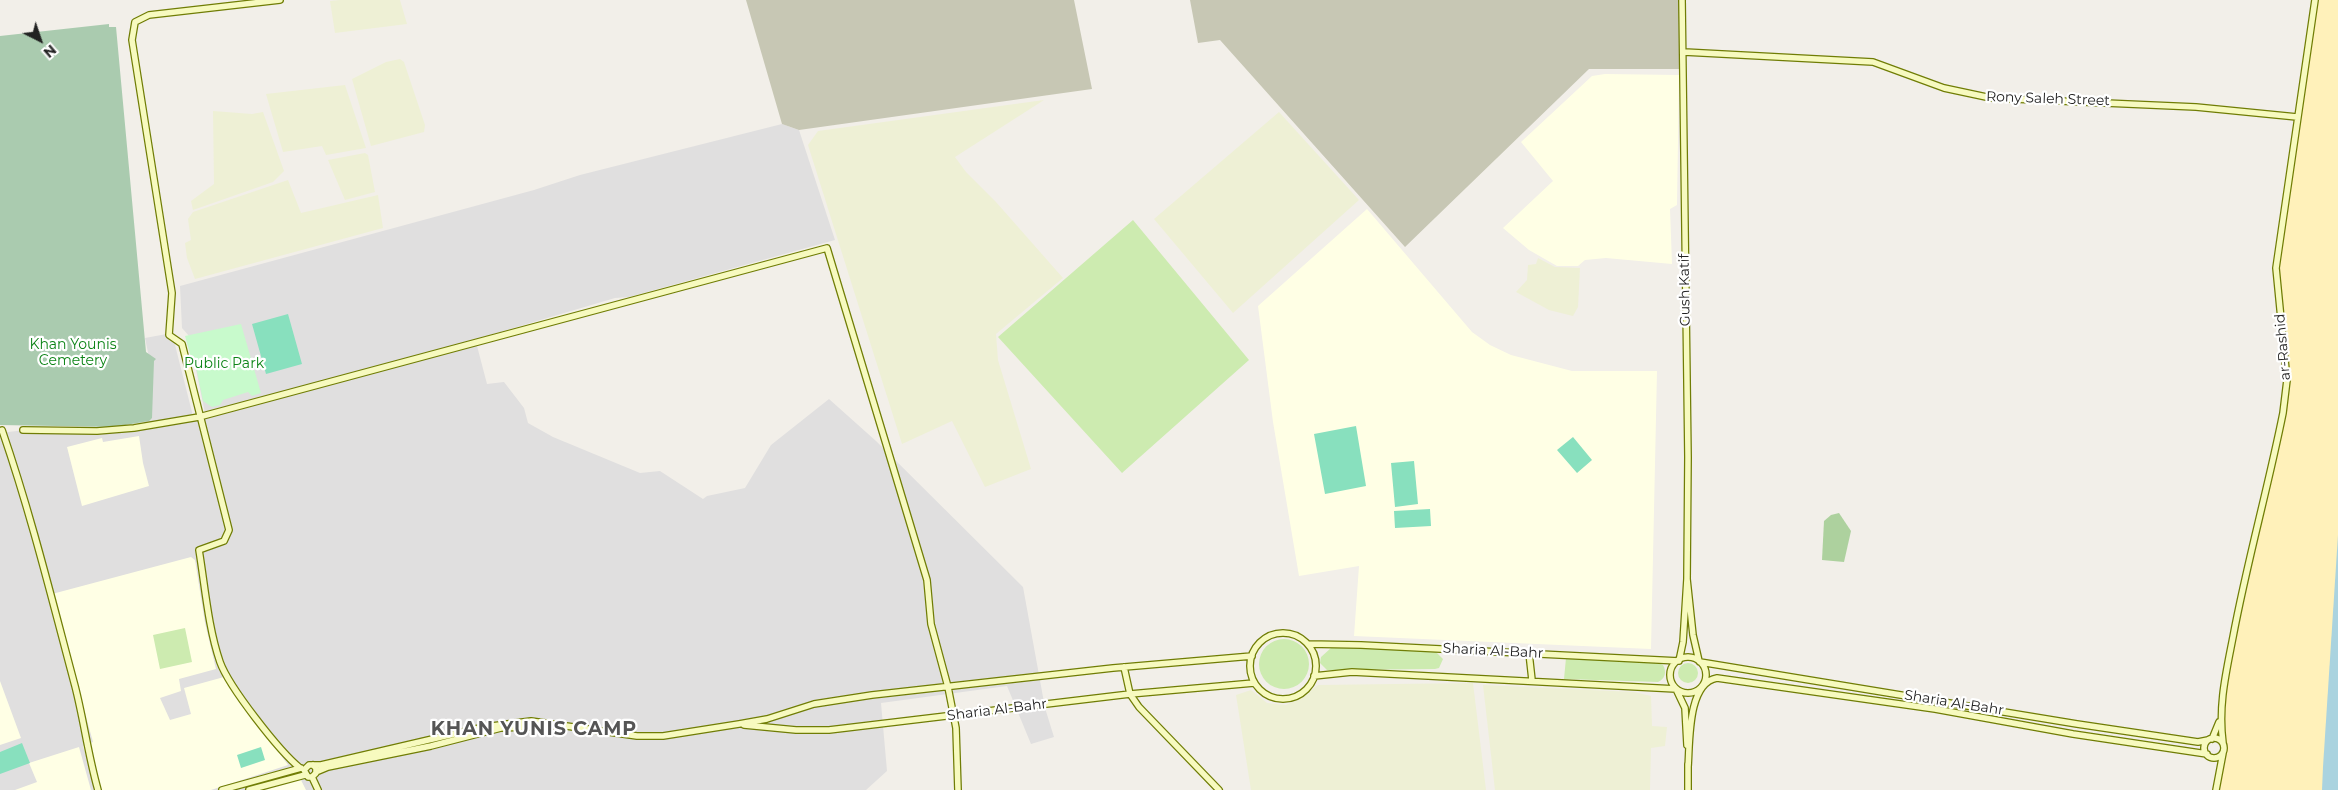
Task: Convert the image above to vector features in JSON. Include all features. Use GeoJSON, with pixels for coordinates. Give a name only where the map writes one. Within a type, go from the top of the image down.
{"type":"FeatureCollection","features":[{"type":"Feature","properties":{"kind":"main road"},"geometry":{"type":"LineString","coordinates":[[280,0],[149,15],[137,20],[134,25],[134,48],[172,293],[169,335],[182,344],[229,530],[224,541],[199,550],[220,662],[226,676],[286,757],[303,767],[305,775]]}},
{"type":"Feature","properties":{"kind":"main road","name":"Gush Katif"},"geometry":{"type":"LineString","coordinates":[[1679,661],[1687,579],[1688,457],[1682,0]]}},
{"type":"Feature","properties":{"kind":"main road","name":"ar-Rashid"},"geometry":{"type":"LineString","coordinates":[[2223,743],[2220,720],[2237,616],[2283,413],[2287,380],[2276,268],[2315,0]]}},
{"type":"Feature","properties":{"kind":"main road","name":"Rony Saleh Street"},"geometry":{"type":"LineString","coordinates":[[1684,52],[1873,62],[1944,88],[1992,98],[2196,107],[2297,117]]}},
{"type":"Feature","properties":{"kind":"main road"},"geometry":{"type":"LineString","coordinates":[[23,430],[97,431],[134,428],[199,417],[827,248],[927,580],[931,624],[954,715],[958,790]]}},
{"type":"Feature","properties":{"kind":"main road"},"geometry":{"type":"LineString","coordinates":[[2,430],[31,523],[75,686],[84,724],[85,739],[98,790]]}},
{"type":"Feature","properties":{"kind":"main road","name":"Gush Katif"},"geometry":{"type":"LineString","coordinates":[[1687,579],[1694,642],[1700,662]]}},
{"type":"Feature","properties":{"kind":"main road"},"geometry":{"type":"LineString","coordinates":[[1291,634],[1308,644],[1316,665],[1314,676],[1309,686],[1302,693],[1292,698],[1270,697],[1254,683],[1250,665],[1252,656],[1256,648],[1271,636],[1291,634]]}},
{"type":"Feature","properties":{"kind":"main road","name":"Sharia Al-Bahr"},"geometry":{"type":"LineString","coordinates":[[1308,644],[1679,661]]}},
{"type":"Feature","properties":{"kind":"main road"},"geometry":{"type":"LineString","coordinates":[[1528,653],[1532,680]]}},
{"type":"Feature","properties":{"kind":"main road","name":"Sharia Al-Bahr"},"geometry":{"type":"LineString","coordinates":[[303,767],[484,726],[524,721],[656,736],[767,719],[814,704],[872,694],[1124,667],[1252,656]]}},
{"type":"Feature","properties":{"kind":"main road"},"geometry":{"type":"LineString","coordinates":[[1688,767],[1693,710],[1706,676],[1705,668],[1700,662],[1688,658],[1679,661],[1671,674],[1685,708],[1688,790]]}},
{"type":"Feature","properties":{"kind":"main road","name":"Sharia Al-Bahr"},"geometry":{"type":"LineString","coordinates":[[1700,662],[2077,724],[2198,742],[2210,739]]}},
{"type":"Feature","properties":{"kind":"main road"},"geometry":{"type":"LineString","coordinates":[[1124,667],[1130,694],[1171,743],[1219,790]]}},
{"type":"Feature","properties":{"kind":"main road","name":"Sharia Al-Bahr"},"geometry":{"type":"LineString","coordinates":[[1314,676],[1352,672],[1676,689]]}},
{"type":"Feature","properties":{"kind":"main road","name":"Sharia Al-Bahr"},"geometry":{"type":"LineString","coordinates":[[1702,687],[1711,679],[1731,680],[1935,709],[2073,734],[2209,755]]}},
{"type":"Feature","properties":{"kind":"main road","name":"Sharia Al-Bahr"},"geometry":{"type":"LineString","coordinates":[[740,724],[820,730],[1130,694],[1254,683]]}},
{"type":"Feature","properties":{"kind":"main road"},"geometry":{"type":"LineString","coordinates":[[1676,689],[1687,693],[1702,687]]}},
{"type":"Feature","properties":{"kind":"main road","name":"ar-Rashid"},"geometry":{"type":"LineString","coordinates":[[2210,739],[2220,720]]}},
{"type":"Feature","properties":{"kind":"main road","name":"Sharia Al-Bahr"},"geometry":{"type":"LineString","coordinates":[[314,774],[328,767],[431,746],[501,728],[559,726]]}},
{"type":"Feature","properties":{"kind":"main road"},"geometry":{"type":"LineString","coordinates":[[2216,790],[2223,752],[2223,743],[2218,739],[2210,739],[2205,746],[2219,771]]}},
{"type":"Feature","properties":{"kind":"main road"},"geometry":{"type":"LineString","coordinates":[[2209,755],[2216,757],[2223,752]]}},
{"type":"Feature","properties":{"kind":"main road"},"geometry":{"type":"LineString","coordinates":[[313,765],[318,790]]}},
{"type":"Feature","properties":{"kind":"main road"},"geometry":{"type":"LineString","coordinates":[[222,790],[303,767]]}},
{"type":"Feature","properties":{"kind":"main road"},"geometry":{"type":"LineString","coordinates":[[249,790],[314,774]]}},
{"type":"Feature","properties":{"kind":"shaded area"},"geometry":{"type":"Polygon","coordinates":[[[400,0],[407,24],[335,33],[330,1],[400,0]]]}},
{"type":"Feature","properties":{"kind":"shaded area"},"geometry":{"type":"Polygon","coordinates":[[[746,0],[1074,0],[1092,89],[799,130],[782,124],[746,0]]]}},
{"type":"Feature","properties":{"kind":"shaded area"},"geometry":{"type":"Polygon","coordinates":[[[1190,0],[1679,0],[1682,69],[1589,69],[1405,247],[1220,40],[1198,43],[1190,0]]]}},
{"type":"Feature","properties":{"kind":"shaded area"},"geometry":{"type":"Polygon","coordinates":[[[400,59],[404,62],[425,125],[424,132],[371,146],[352,79],[386,62],[400,59]]]}},
{"type":"Feature","properties":{"kind":"shaded area"},"geometry":{"type":"Polygon","coordinates":[[[1605,74],[1679,75],[1677,205],[1670,209],[1672,264],[1606,258],[1585,260],[1578,266],[1557,266],[1529,250],[1503,228],[1553,181],[1521,142],[1592,76],[1605,74]]]}},
{"type":"Feature","properties":{"kind":"shaded area"},"geometry":{"type":"Polygon","coordinates":[[[345,85],[366,148],[326,155],[322,146],[283,152],[266,94],[345,85]]]}},
{"type":"Feature","properties":{"kind":"shaded area"},"geometry":{"type":"Polygon","coordinates":[[[1044,100],[955,157],[966,172],[996,202],[1063,278],[996,334],[998,360],[1031,469],[985,487],[952,421],[902,444],[808,145],[818,131],[1044,100]]]}},
{"type":"Feature","properties":{"kind":"shaded area"},"geometry":{"type":"Polygon","coordinates":[[[213,111],[252,114],[263,112],[284,171],[273,182],[193,210],[191,201],[214,184],[213,111]]]}},
{"type":"Feature","properties":{"kind":"shaded area"},"geometry":{"type":"Polygon","coordinates":[[[1279,112],[1359,200],[1233,313],[1154,219],[1279,112]]]}},
{"type":"Feature","properties":{"kind":"shaded area"},"geometry":{"type":"Polygon","coordinates":[[[782,124],[799,130],[835,240],[629,297],[615,298],[456,345],[476,342],[487,384],[504,382],[524,408],[528,423],[553,437],[640,473],[660,471],[703,499],[707,496],[745,488],[771,445],[829,399],[876,441],[1023,587],[1045,708],[1054,737],[1031,744],[1007,686],[881,703],[887,771],[866,790],[0,790],[0,433],[25,430],[144,425],[151,367],[145,338],[172,333],[193,416],[205,413],[189,336],[182,328],[180,286],[534,190],[580,175],[782,124]]]}},
{"type":"Feature","properties":{"kind":"shaded area"},"geometry":{"type":"Polygon","coordinates":[[[365,153],[368,155],[375,192],[345,200],[328,160],[365,153]]]}},
{"type":"Feature","properties":{"kind":"shaded area"},"geometry":{"type":"Polygon","coordinates":[[[288,180],[301,213],[378,195],[383,228],[195,279],[187,258],[185,243],[191,240],[188,219],[193,212],[288,180]]]}},
{"type":"Feature","properties":{"kind":"shaded area"},"geometry":{"type":"Polygon","coordinates":[[[1367,209],[1472,332],[1490,345],[1511,355],[1572,371],[1657,371],[1651,649],[1354,636],[1359,566],[1299,576],[1273,422],[1258,306],[1367,209]]]}},
{"type":"Feature","properties":{"kind":"shaded area"},"geometry":{"type":"Polygon","coordinates":[[[1538,258],[1555,267],[1580,268],[1578,307],[1573,316],[1549,310],[1516,292],[1527,280],[1528,265],[1536,264],[1538,258]]]}},
{"type":"Feature","properties":{"kind":"shaded area"},"geometry":{"type":"Polygon","coordinates":[[[139,436],[149,486],[82,506],[67,447],[102,438],[103,442],[139,436]]]}},
{"type":"Feature","properties":{"kind":"shaded area"},"geometry":{"type":"Polygon","coordinates":[[[191,557],[195,560],[205,623],[216,669],[179,679],[181,691],[160,698],[170,720],[191,714],[184,688],[224,677],[288,765],[211,790],[96,790],[83,746],[93,742],[52,594],[191,557]]]}},
{"type":"Feature","properties":{"kind":"shaded area"},"geometry":{"type":"Polygon","coordinates":[[[0,681],[21,738],[0,745],[0,681]]]}},
{"type":"Feature","properties":{"kind":"shaded area"},"geometry":{"type":"Polygon","coordinates":[[[1473,683],[1486,790],[1251,790],[1236,695],[1251,690],[1267,703],[1286,705],[1301,698],[1318,685],[1473,683]]]}},
{"type":"Feature","properties":{"kind":"shaded area"},"geometry":{"type":"Polygon","coordinates":[[[1483,685],[1634,692],[1651,696],[1652,726],[1667,727],[1665,746],[1651,748],[1650,790],[1495,790],[1483,685]]]}},
{"type":"Feature","properties":{"kind":"shaded area"},"geometry":{"type":"Polygon","coordinates":[[[79,747],[91,790],[15,790],[37,782],[29,763],[79,747]]]}},
{"type":"Feature","properties":{"kind":"shaded area"},"geometry":{"type":"Polygon","coordinates":[[[300,778],[306,790],[259,790],[300,778]]]}},
{"type":"Feature","properties":{"kind":"green space","name":"Khan Younis Cemetery"},"geometry":{"type":"Polygon","coordinates":[[[109,24],[109,27],[116,27],[146,352],[156,359],[154,361],[152,418],[149,421],[114,427],[0,425],[0,36],[109,24]]]}},
{"type":"Feature","properties":{"kind":"green space"},"geometry":{"type":"Polygon","coordinates":[[[1133,220],[1249,360],[1122,473],[998,337],[1133,220]]]}},
{"type":"Feature","properties":{"kind":"green space"},"geometry":{"type":"Polygon","coordinates":[[[288,314],[302,364],[266,374],[252,324],[288,314]]]}},
{"type":"Feature","properties":{"kind":"green space","name":"Public Park"},"geometry":{"type":"Polygon","coordinates":[[[241,324],[261,393],[252,396],[248,392],[223,400],[220,405],[212,407],[203,401],[195,362],[192,361],[185,336],[241,324]]]}},
{"type":"Feature","properties":{"kind":"green space"},"geometry":{"type":"Polygon","coordinates":[[[1356,426],[1366,486],[1325,494],[1314,434],[1356,426]]]}},
{"type":"Feature","properties":{"kind":"green space"},"geometry":{"type":"Polygon","coordinates":[[[1573,437],[1592,460],[1577,473],[1557,450],[1573,437]]]}},
{"type":"Feature","properties":{"kind":"green space"},"geometry":{"type":"Polygon","coordinates":[[[1414,461],[1418,504],[1395,507],[1391,463],[1414,461]]]}},
{"type":"Feature","properties":{"kind":"green space"},"geometry":{"type":"Polygon","coordinates":[[[1430,509],[1431,526],[1395,528],[1394,511],[1430,509]]]}},
{"type":"Feature","properties":{"kind":"green space"},"geometry":{"type":"Polygon","coordinates":[[[1839,513],[1851,531],[1844,562],[1822,560],[1824,521],[1831,515],[1839,513]]]}},
{"type":"Feature","properties":{"kind":"green space"},"geometry":{"type":"Polygon","coordinates":[[[185,628],[192,662],[160,669],[153,635],[185,628]]]}},
{"type":"Feature","properties":{"kind":"green space"},"geometry":{"type":"Polygon","coordinates":[[[1279,639],[1289,639],[1302,646],[1309,659],[1309,669],[1302,682],[1289,689],[1279,689],[1270,685],[1263,678],[1259,669],[1259,659],[1263,650],[1270,643],[1279,639]]]}},
{"type":"Feature","properties":{"kind":"green space"},"geometry":{"type":"Polygon","coordinates":[[[1355,647],[1436,652],[1443,659],[1439,668],[1435,669],[1327,670],[1320,663],[1321,657],[1331,648],[1355,647]]]}},
{"type":"Feature","properties":{"kind":"green space"},"geometry":{"type":"Polygon","coordinates":[[[1566,658],[1655,662],[1663,665],[1665,673],[1664,677],[1658,682],[1564,679],[1566,658]]]}},
{"type":"Feature","properties":{"kind":"green space"},"geometry":{"type":"Polygon","coordinates":[[[1684,663],[1692,663],[1698,669],[1698,677],[1692,683],[1684,683],[1678,677],[1678,669],[1684,663]]]}},
{"type":"Feature","properties":{"kind":"green space"},"geometry":{"type":"Polygon","coordinates":[[[22,743],[30,763],[0,774],[0,752],[22,743]]]}},
{"type":"Feature","properties":{"kind":"green space"},"geometry":{"type":"Polygon","coordinates":[[[261,747],[265,760],[241,768],[237,755],[261,747]]]}},
{"type":"Feature","properties":{"kind":"sand"},"geometry":{"type":"Polygon","coordinates":[[[2318,0],[2338,0],[2338,705],[2331,790],[2219,790],[2226,758],[2223,713],[2232,657],[2287,408],[2289,357],[2279,269],[2318,0]]]}},
{"type":"Feature","properties":{"kind":"water"},"geometry":{"type":"Polygon","coordinates":[[[2338,535],[2338,790],[2322,790],[2323,767],[2338,535]]]}},
{"type":"Feature","properties":{"kind":"district","name":"KHAN YUNIS CAMP"},"geometry":{"type":"Point","coordinates":[534,729]}}]}
